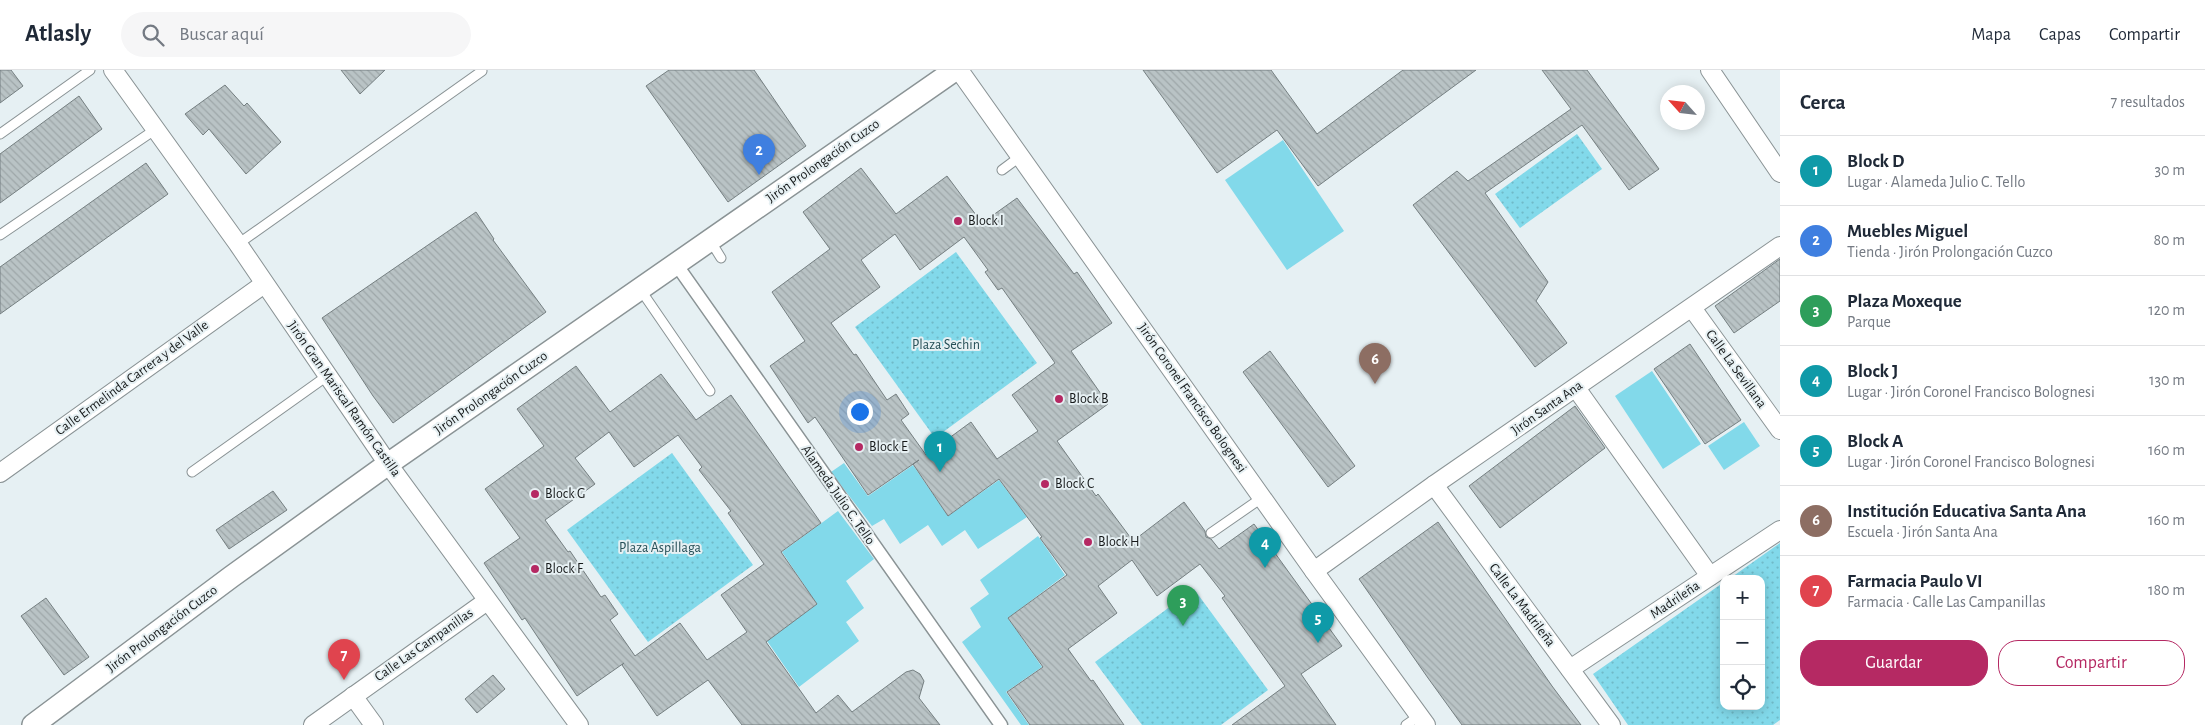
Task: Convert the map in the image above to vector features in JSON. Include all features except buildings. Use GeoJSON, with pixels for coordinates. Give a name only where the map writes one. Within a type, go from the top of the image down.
{"type":"FeatureCollection","features":[{"type":"Feature","properties":{"kind":"street","name":"Jirón Gran Mariscal Ramón Castilla"},"geometry":{"type":"LineString","coordinates":[[113,70],[238,244],[388,464],[579,725]]}},
{"type":"Feature","properties":{"kind":"street","name":"Jirón Prolongación Cuzco"},"geometry":{"type":"LineString","coordinates":[[34,725],[231,577],[388,464],[676,264],[716,249],[955,70]]}},
{"type":"Feature","properties":{"kind":"street","name":"Jirón Coronel Francisco Bolognesi"},"geometry":{"type":"LineString","coordinates":[[959,70],[1263,497],[1417,722]]}},
{"type":"Feature","properties":{"kind":"street"},"geometry":{"type":"LineString","coordinates":[[1710,70],[1780,173]]}},
{"type":"Feature","properties":{"kind":"street","name":"Jirón Santa Ana"},"geometry":{"type":"LineString","coordinates":[[1314,571],[1434,485],[1780,246]]}},
{"type":"Feature","properties":{"kind":"street","name":"Alameda Julio C. Tello"},"geometry":{"type":"LineString","coordinates":[[676,264],[1001,725]]}},
{"type":"Feature","properties":{"kind":"street","name":"Calle Ermelinda Carrera y del Valle"},"geometry":{"type":"LineString","coordinates":[[0,473],[264,284]]}},
{"type":"Feature","properties":{"kind":"street","name":"Calle La Sevillana"},"geometry":{"type":"LineString","coordinates":[[1692,308],[1780,430]]}},
{"type":"Feature","properties":{"kind":"street"},"geometry":{"type":"LineString","coordinates":[[1576,388],[1710,576]]}},
{"type":"Feature","properties":{"kind":"street","name":"Calle La Madrileña"},"geometry":{"type":"LineString","coordinates":[[1434,485],[1610,725]]}},
{"type":"Feature","properties":{"kind":"street","name":"Madrileña"},"geometry":{"type":"LineString","coordinates":[[1570,669],[1780,530]]}},
{"type":"Feature","properties":{"kind":"street","name":"Calle Las Campanillas"},"geometry":{"type":"LineString","coordinates":[[313,725],[487,601]]}},
{"type":"Feature","properties":{"kind":"street"},"geometry":{"type":"LineString","coordinates":[[353,696],[374,725]]}},
{"type":"Feature","properties":{"kind":"lane"},"geometry":{"type":"LineString","coordinates":[[0,134],[90,70]]}},
{"type":"Feature","properties":{"kind":"lane"},"geometry":{"type":"LineString","coordinates":[[238,244],[482,71]]}},
{"type":"Feature","properties":{"kind":"lane"},"geometry":{"type":"LineString","coordinates":[[0,235],[156,129]]}},
{"type":"Feature","properties":{"kind":"lane"},"geometry":{"type":"LineString","coordinates":[[1002,170],[1021,156]]}},
{"type":"Feature","properties":{"kind":"lane"},"geometry":{"type":"LineString","coordinates":[[640,289],[710,391]]}},
{"type":"Feature","properties":{"kind":"lane"},"geometry":{"type":"LineString","coordinates":[[192,472],[327,376]]}},
{"type":"Feature","properties":{"kind":"lane"},"geometry":{"type":"LineString","coordinates":[[1211,533],[1263,497]]}},
{"type":"Feature","properties":{"kind":"green space"},"geometry":{"type":"Polygon","coordinates":[[[1577,134],[1602,169],[1520,228],[1495,194],[1577,134]]]}},
{"type":"Feature","properties":{"kind":"green space"},"geometry":{"type":"Polygon","coordinates":[[[1283,140],[1344,231],[1287,270],[1225,180],[1283,140]]]}},
{"type":"Feature","properties":{"kind":"green space","name":"Plaza Sechin"},"geometry":{"type":"Polygon","coordinates":[[[956,252],[1037,363],[935,438],[855,327],[956,252]]]}},
{"type":"Feature","properties":{"kind":"green space"},"geometry":{"type":"Polygon","coordinates":[[[1652,371],[1701,444],[1663,469],[1615,396],[1652,371]]]}},
{"type":"Feature","properties":{"kind":"green space"},"geometry":{"type":"Polygon","coordinates":[[[1744,422],[1760,446],[1724,470],[1708,446],[1744,422]]]}},
{"type":"Feature","properties":{"kind":"green space","name":"Plaza Aspillaga"},"geometry":{"type":"Polygon","coordinates":[[[672,453],[753,565],[648,642],[567,530],[672,453]]]}},
{"type":"Feature","properties":{"kind":"green space"},"geometry":{"type":"Polygon","coordinates":[[[844,463],[868,496],[913,465],[948,516],[999,480],[1027,517],[978,549],[965,530],[942,546],[928,525],[900,544],[884,519],[872,526],[831,472],[844,463]]]}},
{"type":"Feature","properties":{"kind":"green space"},"geometry":{"type":"Polygon","coordinates":[[[838,511],[874,559],[846,581],[864,608],[846,622],[859,641],[799,687],[767,641],[817,604],[782,552],[838,511]]]}},
{"type":"Feature","properties":{"kind":"green space"},"geometry":{"type":"Polygon","coordinates":[[[1038,536],[1065,575],[1008,618],[1042,667],[1006,692],[1029,725],[1021,725],[962,642],[981,627],[970,608],[989,594],[980,580],[1038,536]]]}},
{"type":"Feature","properties":{"kind":"green space"},"geometry":{"type":"Polygon","coordinates":[[[1780,543],[1780,720],[1773,725],[1628,725],[1593,674],[1720,585],[1720,710],[1765,710],[1765,575],[1735,575],[1780,543]]]}},
{"type":"Feature","properties":{"kind":"green space"},"geometry":{"type":"Polygon","coordinates":[[[1194,589],[1268,690],[1221,725],[1142,725],[1095,662],[1194,589]]]}},
{"type":"Feature","properties":{"kind":"place","name":"Muebles Miguel"},"geometry":{"type":"Point","coordinates":[759,175]}},
{"type":"Feature","properties":{"kind":"place","name":"Block I"},"geometry":{"type":"Point","coordinates":[958,221]}},
{"type":"Feature","properties":{"kind":"place","name":"Institución Educativa Santa Ana"},"geometry":{"type":"Point","coordinates":[1375,384]}},
{"type":"Feature","properties":{"kind":"place","name":"Block B"},"geometry":{"type":"Point","coordinates":[1059,399]}},
{"type":"Feature","properties":{"kind":"place","name":"Block E"},"geometry":{"type":"Point","coordinates":[859,447]}},
{"type":"Feature","properties":{"kind":"place","name":"Block D"},"geometry":{"type":"Point","coordinates":[940,472]}},
{"type":"Feature","properties":{"kind":"place","name":"Block C"},"geometry":{"type":"Point","coordinates":[1045,484]}},
{"type":"Feature","properties":{"kind":"place","name":"Block G"},"geometry":{"type":"Point","coordinates":[535,494]}},
{"type":"Feature","properties":{"kind":"place","name":"Block H"},"geometry":{"type":"Point","coordinates":[1088,542]}},
{"type":"Feature","properties":{"kind":"place","name":"Block J"},"geometry":{"type":"Point","coordinates":[1265,568]}},
{"type":"Feature","properties":{"kind":"place","name":"Block F"},"geometry":{"type":"Point","coordinates":[535,569]}},
{"type":"Feature","properties":{"kind":"place","name":"Plaza Moxeque"},"geometry":{"type":"Point","coordinates":[1183,626]}},
{"type":"Feature","properties":{"kind":"place","name":"Block A"},"geometry":{"type":"Point","coordinates":[1318,643]}},
{"type":"Feature","properties":{"kind":"place","name":"Farmacia Paulo VI"},"geometry":{"type":"Point","coordinates":[344,680]}}]}
